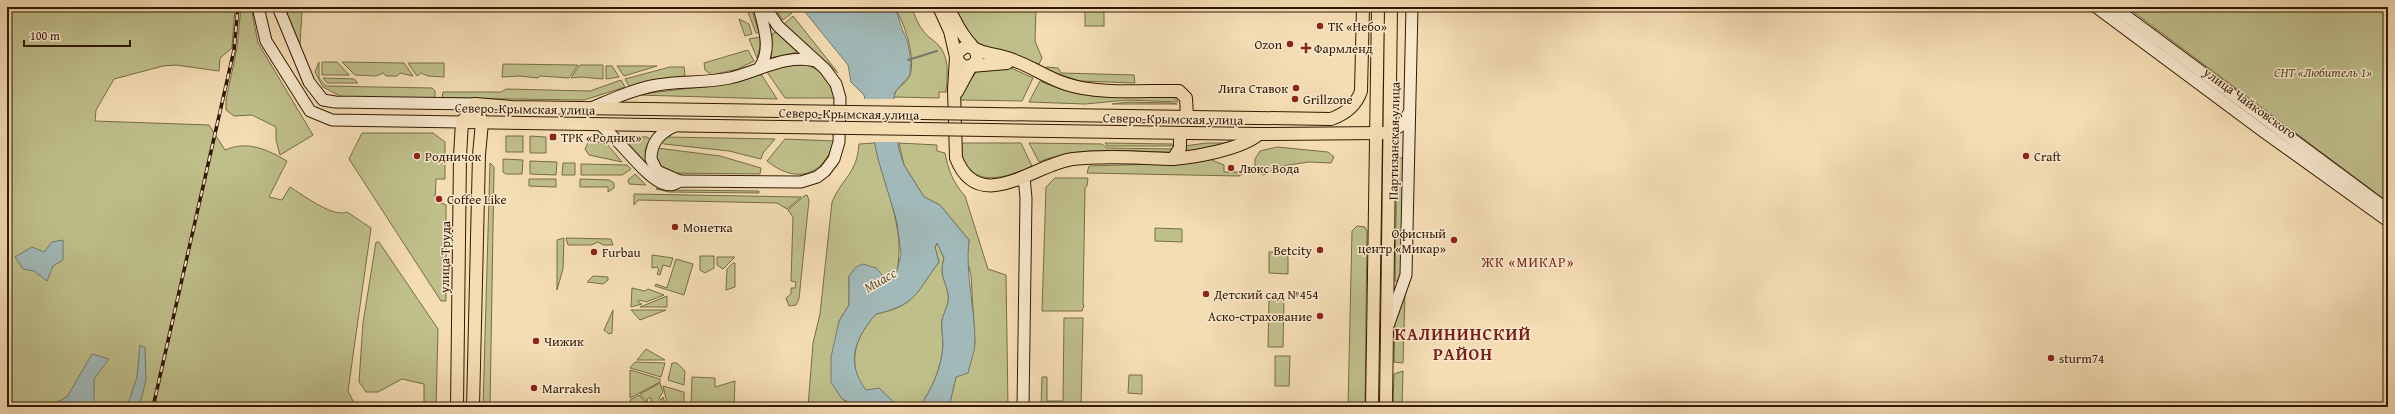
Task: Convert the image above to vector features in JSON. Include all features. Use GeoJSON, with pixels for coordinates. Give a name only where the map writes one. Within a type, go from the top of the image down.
{"type":"FeatureCollection","features":[{"type":"Feature","properties":{"kind":"main road"},"geometry":{"type":"LineString","coordinates":[[939,7],[950,31],[956,57],[955,151],[959,166],[965,173],[979,182],[995,186],[1004,185],[1051,164],[1072,159],[1189,158],[1249,142],[1260,134]]}},
{"type":"Feature","properties":{"kind":"main road"},"geometry":{"type":"LineString","coordinates":[[948,7],[965,38],[974,48],[977,58],[960,83],[955,100]]}},
{"type":"Feature","properties":{"kind":"main road","name":"Северо-Крымская улица"},"geometry":{"type":"LineString","coordinates":[[475,104],[512,107],[1318,119],[1339,116],[1350,108],[1359,97],[1362,85],[1363,7]]}},
{"type":"Feature","properties":{"kind":"main road"},"geometry":{"type":"LineString","coordinates":[[1372,407],[1378,7]]}},
{"type":"Feature","properties":{"kind":"main road"},"geometry":{"type":"LineString","coordinates":[[1386,407],[1391,7]]}},
{"type":"Feature","properties":{"kind":"main road"},"geometry":{"type":"LineString","coordinates":[[956,57],[962,47],[974,48],[1015,60],[1020,64],[1058,82],[1081,88],[1179,91],[1186,98],[1187,117]]}},
{"type":"Feature","properties":{"kind":"main road"},"geometry":{"type":"LineString","coordinates":[[956,57],[961,65],[971,66],[997,62],[1020,64]]}},
{"type":"Feature","properties":{"kind":"main road"},"geometry":{"type":"LineString","coordinates":[[462,122],[475,104]]}},
{"type":"Feature","properties":{"kind":"main road"},"geometry":{"type":"LineString","coordinates":[[473,407],[479,155],[482,122],[475,104]]}},
{"type":"Feature","properties":{"kind":"main road","name":"Северо-Крымская улица"},"geometry":{"type":"LineString","coordinates":[[462,122],[1260,134],[1390,133]]}},
{"type":"Feature","properties":{"kind":"main road","name":"улица Труда"},"geometry":{"type":"LineString","coordinates":[[457,407],[460,156],[462,122]]}},
{"type":"Feature","properties":{"kind":"main road"},"geometry":{"type":"LineString","coordinates":[[1173,159],[1180,148],[1180,133]]}},
{"type":"Feature","properties":{"kind":"street","name":"Северо-Крымская улица"},"geometry":{"type":"LineString","coordinates":[[258,7],[269,47],[310,111],[332,120],[462,122]]}},
{"type":"Feature","properties":{"kind":"street","name":"Северо-Крымская улица"},"geometry":{"type":"LineString","coordinates":[[278,7],[316,93],[323,100],[335,102],[475,104]]}},
{"type":"Feature","properties":{"kind":"street"},"geometry":{"type":"LineString","coordinates":[[759,7],[767,42],[766,53],[760,67]]}},
{"type":"Feature","properties":{"kind":"street"},"geometry":{"type":"LineString","coordinates":[[678,125],[668,129],[654,141],[651,159],[657,171],[680,182],[795,183],[810,180],[825,171],[834,159],[838,148],[840,98],[832,77],[778,26],[765,7]]}},
{"type":"Feature","properties":{"kind":"street","name":"Партизанская улица"},"geometry":{"type":"LineString","coordinates":[[1387,328],[1406,275],[1408,113],[1412,7]]}},
{"type":"Feature","properties":{"kind":"street","name":"улица Чайковского"},"geometry":{"type":"LineString","coordinates":[[2096,7],[2264,132],[2388,221]]}},
{"type":"Feature","properties":{"kind":"street","name":"улица Чайковского"},"geometry":{"type":"LineString","coordinates":[[2114,7],[2388,210]]}},
{"type":"Feature","properties":{"kind":"street"},"geometry":{"type":"LineString","coordinates":[[591,108],[644,88],[730,78],[760,67],[797,59],[816,61]]}},
{"type":"Feature","properties":{"kind":"street"},"geometry":{"type":"LineString","coordinates":[[1390,133],[1402,125],[1408,113]]}},
{"type":"Feature","properties":{"kind":"street"},"geometry":{"type":"LineString","coordinates":[[599,124],[611,132],[652,177],[665,184],[674,185],[680,182]]}},
{"type":"Feature","properties":{"kind":"street"},"geometry":{"type":"LineString","coordinates":[[1023,407],[1026,198],[1024,177]]}},
{"type":"Feature","properties":{"kind":"green space"},"geometry":{"type":"Polygon","coordinates":[[[7,7],[235,7],[232,48],[220,58],[219,71],[176,65],[163,66],[114,79],[96,110],[95,121],[209,125],[225,150],[233,147],[250,146],[273,153],[287,161],[269,197],[282,200],[290,187],[326,209],[341,213],[347,212],[371,228],[348,391],[356,407],[7,407],[7,7]]]}},
{"type":"Feature","properties":{"kind":"green space"},"geometry":{"type":"Polygon","coordinates":[[[241,7],[251,7],[258,43],[313,135],[280,155],[276,140],[276,127],[252,115],[234,116],[226,110],[226,100],[237,48],[241,7]]]}},
{"type":"Feature","properties":{"kind":"green space"},"geometry":{"type":"Polygon","coordinates":[[[289,7],[289,9],[302,10],[300,45],[287,14],[289,7]]]}},
{"type":"Feature","properties":{"kind":"green space"},"geometry":{"type":"Polygon","coordinates":[[[746,7],[751,7],[759,33],[756,33],[746,7]]]}},
{"type":"Feature","properties":{"kind":"green space"},"geometry":{"type":"Polygon","coordinates":[[[774,7],[787,7],[792,13],[783,20],[774,7]]]}},
{"type":"Feature","properties":{"kind":"green space"},"geometry":{"type":"Polygon","coordinates":[[[894,7],[911,7],[922,29],[943,52],[947,63],[946,92],[939,92],[939,98],[894,97],[896,91],[910,75],[911,59],[905,30],[894,7]]]}},
{"type":"Feature","properties":{"kind":"green space"},"geometry":{"type":"Polygon","coordinates":[[[955,7],[1036,7],[1035,41],[1042,58],[1039,64],[978,45],[965,28],[955,7]]]}},
{"type":"Feature","properties":{"kind":"green space"},"geometry":{"type":"Polygon","coordinates":[[[1085,7],[1104,7],[1104,26],[1085,26],[1085,7]]]}},
{"type":"Feature","properties":{"kind":"green space","name":"СНТ «Любитель 1»"},"geometry":{"type":"Polygon","coordinates":[[[2127,7],[2388,7],[2388,202],[2127,7]]]}},
{"type":"Feature","properties":{"kind":"green space"},"geometry":{"type":"Polygon","coordinates":[[[793,16],[835,69],[838,73],[784,24],[793,16]]]}},
{"type":"Feature","properties":{"kind":"green space"},"geometry":{"type":"Polygon","coordinates":[[[739,19],[749,24],[752,34],[745,36],[739,19]]]}},
{"type":"Feature","properties":{"kind":"green space"},"geometry":{"type":"Polygon","coordinates":[[[776,32],[797,52],[771,58],[772,34],[776,32]]]}},
{"type":"Feature","properties":{"kind":"green space"},"geometry":{"type":"Polygon","coordinates":[[[760,37],[760,47],[757,58],[749,39],[760,37]]]}},
{"type":"Feature","properties":{"kind":"green space"},"geometry":{"type":"Polygon","coordinates":[[[748,50],[754,61],[738,69],[712,75],[705,70],[704,63],[748,50]]]}},
{"type":"Feature","properties":{"kind":"green space"},"geometry":{"type":"Polygon","coordinates":[[[319,62],[319,78],[326,86],[432,88],[435,91],[435,98],[342,97],[323,87],[315,72],[319,62]]]}},
{"type":"Feature","properties":{"kind":"green space"},"geometry":{"type":"Polygon","coordinates":[[[322,62],[337,62],[349,75],[322,75],[322,62]]]}},
{"type":"Feature","properties":{"kind":"green space"},"geometry":{"type":"Polygon","coordinates":[[[342,62],[404,63],[413,76],[400,73],[397,76],[386,76],[383,73],[376,76],[355,75],[342,62]]]}},
{"type":"Feature","properties":{"kind":"green space"},"geometry":{"type":"Polygon","coordinates":[[[408,63],[444,63],[444,77],[428,76],[421,73],[417,76],[408,63]]]}},
{"type":"Feature","properties":{"kind":"green space"},"geometry":{"type":"Polygon","coordinates":[[[795,63],[810,66],[826,77],[834,98],[785,98],[767,72],[795,63]]]}},
{"type":"Feature","properties":{"kind":"green space"},"geometry":{"type":"Polygon","coordinates":[[[503,64],[578,65],[569,78],[540,76],[538,78],[520,76],[502,77],[503,64]]]}},
{"type":"Feature","properties":{"kind":"green space"},"geometry":{"type":"Polygon","coordinates":[[[580,65],[603,65],[603,79],[581,77],[571,78],[580,65]]]}},
{"type":"Feature","properties":{"kind":"green space"},"geometry":{"type":"Polygon","coordinates":[[[606,66],[612,66],[619,77],[606,79],[606,66]]]}},
{"type":"Feature","properties":{"kind":"green space"},"geometry":{"type":"Polygon","coordinates":[[[617,66],[657,66],[624,76],[617,66]]]}},
{"type":"Feature","properties":{"kind":"green space"},"geometry":{"type":"Polygon","coordinates":[[[670,67],[684,67],[685,75],[682,77],[629,86],[625,79],[670,67]]]}},
{"type":"Feature","properties":{"kind":"green space"},"geometry":{"type":"Polygon","coordinates":[[[1009,67],[1033,78],[1022,101],[960,100],[961,93],[977,71],[1009,67]]]}},
{"type":"Feature","properties":{"kind":"green space"},"geometry":{"type":"Polygon","coordinates":[[[1046,67],[1058,68],[1061,73],[1134,75],[1135,83],[1080,81],[1044,69],[1046,67]]]}},
{"type":"Feature","properties":{"kind":"green space"},"geometry":{"type":"Polygon","coordinates":[[[761,74],[777,99],[637,95],[715,85],[746,79],[761,74]]]}},
{"type":"Feature","properties":{"kind":"green space"},"geometry":{"type":"Polygon","coordinates":[[[323,78],[354,79],[358,83],[327,83],[323,78]]]}},
{"type":"Feature","properties":{"kind":"green space"},"geometry":{"type":"Polygon","coordinates":[[[621,80],[625,87],[584,100],[442,98],[443,92],[501,92],[506,89],[590,91],[621,80]]]}},
{"type":"Feature","properties":{"kind":"green space"},"geometry":{"type":"Polygon","coordinates":[[[1040,81],[1056,87],[1089,94],[1123,97],[1174,97],[1178,102],[1128,100],[1085,104],[1029,102],[1040,81]]]}},
{"type":"Feature","properties":{"kind":"green space"},"geometry":{"type":"Polygon","coordinates":[[[1128,102],[1170,103],[1177,104],[1112,104],[1128,102]]]}},
{"type":"Feature","properties":{"kind":"green space"},"geometry":{"type":"Polygon","coordinates":[[[362,133],[433,133],[445,142],[445,179],[436,179],[435,200],[446,205],[446,301],[441,301],[349,159],[362,133]]]}},
{"type":"Feature","properties":{"kind":"green space"},"geometry":{"type":"Polygon","coordinates":[[[506,136],[523,136],[523,152],[506,152],[506,136]]]}},
{"type":"Feature","properties":{"kind":"green space"},"geometry":{"type":"Polygon","coordinates":[[[530,136],[546,137],[546,153],[530,153],[530,136]]]}},
{"type":"Feature","properties":{"kind":"green space"},"geometry":{"type":"Polygon","coordinates":[[[622,137],[647,137],[650,139],[645,150],[647,166],[622,137]]]}},
{"type":"Feature","properties":{"kind":"green space"},"geometry":{"type":"Polygon","coordinates":[[[665,137],[775,139],[763,153],[761,159],[729,151],[664,144],[661,141],[665,137]]]}},
{"type":"Feature","properties":{"kind":"green space"},"geometry":{"type":"Polygon","coordinates":[[[785,139],[834,141],[823,163],[816,169],[807,173],[798,174],[788,173],[767,161],[785,139]]]}},
{"type":"Feature","properties":{"kind":"green space"},"geometry":{"type":"Polygon","coordinates":[[[595,141],[607,144],[622,162],[589,155],[585,149],[588,143],[595,141]]]}},
{"type":"Feature","properties":{"kind":"green space"},"geometry":{"type":"Polygon","coordinates":[[[875,143],[896,222],[899,255],[897,271],[880,277],[849,276],[849,305],[839,321],[842,399],[859,407],[808,407],[813,343],[820,314],[832,202],[852,169],[858,154],[859,144],[875,143]]]}},
{"type":"Feature","properties":{"kind":"green space"},"geometry":{"type":"Polygon","coordinates":[[[899,143],[937,145],[937,151],[945,153],[952,176],[957,186],[965,196],[988,269],[1006,275],[1008,407],[949,407],[956,377],[975,344],[971,275],[967,259],[969,240],[940,205],[924,197],[904,165],[899,143]]]}},
{"type":"Feature","properties":{"kind":"green space"},"geometry":{"type":"Polygon","coordinates":[[[959,143],[1021,143],[1032,166],[1009,175],[997,177],[977,175],[969,168],[963,158],[959,143]]]}},
{"type":"Feature","properties":{"kind":"green space"},"geometry":{"type":"Polygon","coordinates":[[[1029,143],[1102,144],[1107,148],[1175,149],[1172,152],[1087,151],[1071,153],[1039,162],[1029,143]]]}},
{"type":"Feature","properties":{"kind":"green space"},"geometry":{"type":"Polygon","coordinates":[[[1105,143],[1172,144],[1175,146],[1107,146],[1105,143]]]}},
{"type":"Feature","properties":{"kind":"green space"},"geometry":{"type":"Polygon","coordinates":[[[1207,143],[1230,143],[1184,152],[1184,146],[1207,143]]]}},
{"type":"Feature","properties":{"kind":"green space"},"geometry":{"type":"Polygon","coordinates":[[[1277,147],[1328,152],[1334,157],[1331,163],[1309,162],[1282,166],[1263,175],[1255,171],[1255,159],[1260,151],[1277,147]]]}},
{"type":"Feature","properties":{"kind":"green space"},"geometry":{"type":"Polygon","coordinates":[[[657,148],[720,156],[761,168],[760,174],[673,173],[663,170],[656,162],[657,148]]]}},
{"type":"Feature","properties":{"kind":"green space"},"geometry":{"type":"Polygon","coordinates":[[[1207,158],[1224,165],[1224,172],[1245,172],[1239,176],[1087,173],[1089,166],[1191,163],[1207,158]]]}},
{"type":"Feature","properties":{"kind":"green space"},"geometry":{"type":"Polygon","coordinates":[[[1397,158],[1403,158],[1402,273],[1399,283],[1395,281],[1397,158]]]}},
{"type":"Feature","properties":{"kind":"green space"},"geometry":{"type":"Polygon","coordinates":[[[503,159],[523,160],[522,174],[506,174],[503,172],[503,159]]]}},
{"type":"Feature","properties":{"kind":"green space"},"geometry":{"type":"Polygon","coordinates":[[[530,161],[557,162],[556,175],[530,174],[530,161]]]}},
{"type":"Feature","properties":{"kind":"green space"},"geometry":{"type":"Polygon","coordinates":[[[490,163],[494,167],[490,407],[483,407],[490,163]]]}},
{"type":"Feature","properties":{"kind":"green space"},"geometry":{"type":"Polygon","coordinates":[[[563,163],[575,163],[575,175],[562,175],[563,163]]]}},
{"type":"Feature","properties":{"kind":"green space"},"geometry":{"type":"Polygon","coordinates":[[[581,164],[627,165],[631,169],[622,175],[581,175],[581,164]]]}},
{"type":"Feature","properties":{"kind":"green space"},"geometry":{"type":"Polygon","coordinates":[[[635,174],[646,185],[629,184],[628,180],[635,174]]]}},
{"type":"Feature","properties":{"kind":"green space"},"geometry":{"type":"Polygon","coordinates":[[[1055,178],[1088,178],[1087,186],[1085,188],[1084,305],[1082,311],[1042,311],[1046,187],[1055,178]]]}},
{"type":"Feature","properties":{"kind":"green space"},"geometry":{"type":"Polygon","coordinates":[[[529,179],[556,179],[556,187],[529,186],[529,179]]]}},
{"type":"Feature","properties":{"kind":"green space"},"geometry":{"type":"Polygon","coordinates":[[[580,179],[609,180],[614,183],[614,188],[608,192],[608,187],[580,187],[580,179]]]}},
{"type":"Feature","properties":{"kind":"green space"},"geometry":{"type":"Polygon","coordinates":[[[660,188],[671,190],[759,191],[759,193],[669,192],[656,189],[660,188]]]}},
{"type":"Feature","properties":{"kind":"green space"},"geometry":{"type":"Polygon","coordinates":[[[634,194],[801,197],[787,209],[777,203],[638,200],[634,205],[634,194]]]}},
{"type":"Feature","properties":{"kind":"green space"},"geometry":{"type":"Polygon","coordinates":[[[807,195],[809,200],[799,299],[796,305],[789,306],[786,298],[791,294],[791,288],[795,288],[796,282],[791,281],[793,217],[788,210],[807,195]]]}},
{"type":"Feature","properties":{"kind":"green space"},"geometry":{"type":"Polygon","coordinates":[[[1357,226],[1365,227],[1367,231],[1365,407],[1348,407],[1352,231],[1357,226]]]}},
{"type":"Feature","properties":{"kind":"green space"},"geometry":{"type":"Polygon","coordinates":[[[1155,228],[1182,229],[1182,242],[1155,241],[1155,228]]]}},
{"type":"Feature","properties":{"kind":"green space"},"geometry":{"type":"Polygon","coordinates":[[[564,238],[563,269],[557,290],[557,240],[564,238]]]}},
{"type":"Feature","properties":{"kind":"green space"},"geometry":{"type":"Polygon","coordinates":[[[566,238],[611,239],[613,245],[603,245],[598,242],[591,245],[568,245],[566,238]]]}},
{"type":"Feature","properties":{"kind":"green space"},"geometry":{"type":"Polygon","coordinates":[[[376,242],[379,242],[438,329],[436,407],[424,407],[424,384],[402,379],[378,392],[366,392],[359,382],[363,323],[376,242]]]}},
{"type":"Feature","properties":{"kind":"green space"},"geometry":{"type":"Polygon","coordinates":[[[937,243],[944,258],[942,273],[948,298],[948,304],[942,320],[943,345],[941,361],[932,385],[919,407],[899,407],[892,401],[871,393],[864,388],[857,375],[855,366],[856,350],[861,335],[876,314],[890,311],[915,296],[939,262],[935,247],[937,243]]]}},
{"type":"Feature","properties":{"kind":"green space"},"geometry":{"type":"Polygon","coordinates":[[[1269,252],[1288,252],[1288,274],[1269,273],[1269,252]]]}},
{"type":"Feature","properties":{"kind":"green space"},"geometry":{"type":"Polygon","coordinates":[[[652,255],[673,258],[670,267],[663,265],[660,275],[657,274],[659,270],[657,267],[652,268],[652,255]]]}},
{"type":"Feature","properties":{"kind":"green space"},"geometry":{"type":"Polygon","coordinates":[[[700,256],[714,256],[714,268],[705,273],[700,270],[700,256]]]}},
{"type":"Feature","properties":{"kind":"green space"},"geometry":{"type":"Polygon","coordinates":[[[717,257],[735,257],[723,269],[717,265],[717,257]]]}},
{"type":"Feature","properties":{"kind":"green space"},"geometry":{"type":"Polygon","coordinates":[[[676,259],[693,264],[684,295],[655,286],[656,284],[667,288],[676,259]]]}},
{"type":"Feature","properties":{"kind":"green space"},"geometry":{"type":"Polygon","coordinates":[[[735,263],[735,287],[726,290],[727,269],[735,263]]]}},
{"type":"Feature","properties":{"kind":"green space"},"geometry":{"type":"Polygon","coordinates":[[[593,276],[608,277],[608,280],[603,284],[587,282],[593,276]]]}},
{"type":"Feature","properties":{"kind":"green space"},"geometry":{"type":"Polygon","coordinates":[[[632,288],[645,291],[648,289],[664,295],[646,302],[639,300],[638,302],[642,304],[631,307],[632,288]]]}},
{"type":"Feature","properties":{"kind":"green space"},"geometry":{"type":"Polygon","coordinates":[[[1405,294],[1403,363],[1394,362],[1395,322],[1405,294]]]}},
{"type":"Feature","properties":{"kind":"green space"},"geometry":{"type":"Polygon","coordinates":[[[667,296],[667,307],[640,307],[667,296]]]}},
{"type":"Feature","properties":{"kind":"green space"},"geometry":{"type":"Polygon","coordinates":[[[1269,299],[1284,300],[1283,347],[1268,347],[1269,299]]]}},
{"type":"Feature","properties":{"kind":"green space"},"geometry":{"type":"Polygon","coordinates":[[[613,310],[612,333],[609,334],[604,330],[613,310]]]}},
{"type":"Feature","properties":{"kind":"green space"},"geometry":{"type":"Polygon","coordinates":[[[631,310],[666,310],[640,320],[631,310]]]}},
{"type":"Feature","properties":{"kind":"green space"},"geometry":{"type":"Polygon","coordinates":[[[1064,318],[1083,318],[1081,407],[1041,407],[1042,377],[1047,377],[1047,401],[1063,401],[1064,318]]]}},
{"type":"Feature","properties":{"kind":"green space"},"geometry":{"type":"Polygon","coordinates":[[[646,349],[665,360],[637,360],[646,349]]]}},
{"type":"Feature","properties":{"kind":"green space"},"geometry":{"type":"Polygon","coordinates":[[[1275,356],[1290,356],[1289,386],[1275,386],[1275,356]]]}},
{"type":"Feature","properties":{"kind":"green space"},"geometry":{"type":"Polygon","coordinates":[[[635,362],[665,363],[661,377],[630,368],[635,362]]]}},
{"type":"Feature","properties":{"kind":"green space"},"geometry":{"type":"Polygon","coordinates":[[[672,363],[677,363],[685,371],[684,385],[668,380],[672,363]]]}},
{"type":"Feature","properties":{"kind":"green space"},"geometry":{"type":"Polygon","coordinates":[[[630,370],[660,379],[660,382],[630,398],[630,370]]]}},
{"type":"Feature","properties":{"kind":"green space"},"geometry":{"type":"Polygon","coordinates":[[[1403,371],[1402,407],[1393,407],[1394,374],[1403,371]]]}},
{"type":"Feature","properties":{"kind":"green space"},"geometry":{"type":"Polygon","coordinates":[[[1129,375],[1142,375],[1142,394],[1128,393],[1129,375]]]}},
{"type":"Feature","properties":{"kind":"green space"},"geometry":{"type":"Polygon","coordinates":[[[692,377],[715,378],[715,387],[735,381],[734,407],[691,407],[692,377]]]}},
{"type":"Feature","properties":{"kind":"green space"},"geometry":{"type":"Polygon","coordinates":[[[660,383],[663,392],[659,398],[661,400],[663,397],[666,407],[652,407],[651,398],[648,398],[647,402],[640,394],[660,383]]]}},
{"type":"Feature","properties":{"kind":"green space"},"geometry":{"type":"Polygon","coordinates":[[[663,386],[684,392],[684,407],[668,407],[663,386]]]}},
{"type":"Feature","properties":{"kind":"green space"},"geometry":{"type":"Polygon","coordinates":[[[639,395],[649,407],[630,407],[630,400],[639,395]]]}},
{"type":"Feature","properties":{"kind":"water","name":"Миасс"},"geometry":{"type":"Polygon","coordinates":[[[801,7],[894,7],[897,13],[910,52],[910,75],[895,92],[893,105],[899,150],[904,165],[924,197],[940,205],[969,240],[968,266],[975,329],[975,346],[968,373],[956,377],[949,407],[919,407],[932,385],[941,361],[943,345],[942,320],[948,301],[948,294],[942,273],[944,258],[937,243],[935,247],[939,262],[915,296],[900,306],[876,314],[863,332],[855,350],[854,360],[856,370],[866,390],[879,388],[899,407],[859,407],[842,399],[831,382],[831,357],[839,321],[849,305],[849,276],[856,267],[863,264],[876,268],[883,276],[890,275],[897,271],[901,254],[897,222],[878,159],[864,95],[851,82],[848,65],[801,7]]]}},
{"type":"Feature","properties":{"kind":"water"},"geometry":{"type":"Polygon","coordinates":[[[63,240],[63,260],[53,266],[47,281],[34,271],[23,269],[15,257],[32,247],[44,252],[52,242],[63,240]]]}},
{"type":"Feature","properties":{"kind":"water"},"geometry":{"type":"Polygon","coordinates":[[[140,345],[145,348],[146,380],[139,407],[127,407],[137,377],[140,345]]]}},
{"type":"Feature","properties":{"kind":"water"},"geometry":{"type":"Polygon","coordinates":[[[92,354],[109,359],[94,379],[94,406],[47,407],[67,397],[92,354]]]}},
{"type":"Feature","properties":{"kind":"pier"},"geometry":{"type":"Polygon","coordinates":[[[863,99],[896,99],[901,142],[872,142],[863,99]]]}},
{"type":"Feature","properties":{"kind":"waterway"},"geometry":{"type":"LineString","coordinates":[[908,60],[937,51]]}},
{"type":"Feature","properties":{"kind":"railway"},"geometry":{"type":"LineString","coordinates":[[153,407],[234,50],[238,7]]}},
{"type":"Feature","properties":{"kind":"place","name":"ТК «Небо»"},"geometry":{"type":"Point","coordinates":[1320,26]}},
{"type":"Feature","properties":{"kind":"place","name":"Ozon"},"geometry":{"type":"Point","coordinates":[1290,44]}},
{"type":"Feature","properties":{"kind":"place","name":"Фармленд"},"geometry":{"type":"Point","coordinates":[1306,48]}},
{"type":"Feature","properties":{"kind":"place","name":"Лига Ставок"},"geometry":{"type":"Point","coordinates":[1296,88]}},
{"type":"Feature","properties":{"kind":"place","name":"Grillzone"},"geometry":{"type":"Point","coordinates":[1295,99]}},
{"type":"Feature","properties":{"kind":"place","name":"ТРК «Родник»"},"geometry":{"type":"Point","coordinates":[553,137]}},
{"type":"Feature","properties":{"kind":"place","name":"Родничок"},"geometry":{"type":"Point","coordinates":[417,156]}},
{"type":"Feature","properties":{"kind":"place","name":"Craft"},"geometry":{"type":"Point","coordinates":[2026,156]}},
{"type":"Feature","properties":{"kind":"place","name":"Люкс Вода"},"geometry":{"type":"Point","coordinates":[1231,168]}},
{"type":"Feature","properties":{"kind":"place","name":"Coffee Like"},"geometry":{"type":"Point","coordinates":[439,199]}},
{"type":"Feature","properties":{"kind":"place","name":"Монетка"},"geometry":{"type":"Point","coordinates":[675,227]}},
{"type":"Feature","properties":{"kind":"place","name":"Офисный центр «Микар»"},"geometry":{"type":"Point","coordinates":[1454,240]}},
{"type":"Feature","properties":{"kind":"place","name":"Betcity"},"geometry":{"type":"Point","coordinates":[1320,250]}},
{"type":"Feature","properties":{"kind":"place","name":"Furbau"},"geometry":{"type":"Point","coordinates":[594,252]}},
{"type":"Feature","properties":{"kind":"place","name":"Детский сад №454"},"geometry":{"type":"Point","coordinates":[1206,294]}},
{"type":"Feature","properties":{"kind":"place","name":"Аско-страхование"},"geometry":{"type":"Point","coordinates":[1320,316]}},
{"type":"Feature","properties":{"kind":"place","name":"Чижик"},"geometry":{"type":"Point","coordinates":[536,341]}},
{"type":"Feature","properties":{"kind":"place","name":"sturm74"},"geometry":{"type":"Point","coordinates":[2051,358]}},
{"type":"Feature","properties":{"kind":"place","name":"Marrakesh"},"geometry":{"type":"Point","coordinates":[534,388]}},
{"type":"Feature","properties":{"kind":"district","name":"ЖК «МИКАР»"},"geometry":{"type":"Point","coordinates":[1528,262]}},
{"type":"Feature","properties":{"kind":"district","name":"КАЛИНИНСКИЙ РАЙОН"},"geometry":{"type":"Point","coordinates":[1463,343]}}]}
